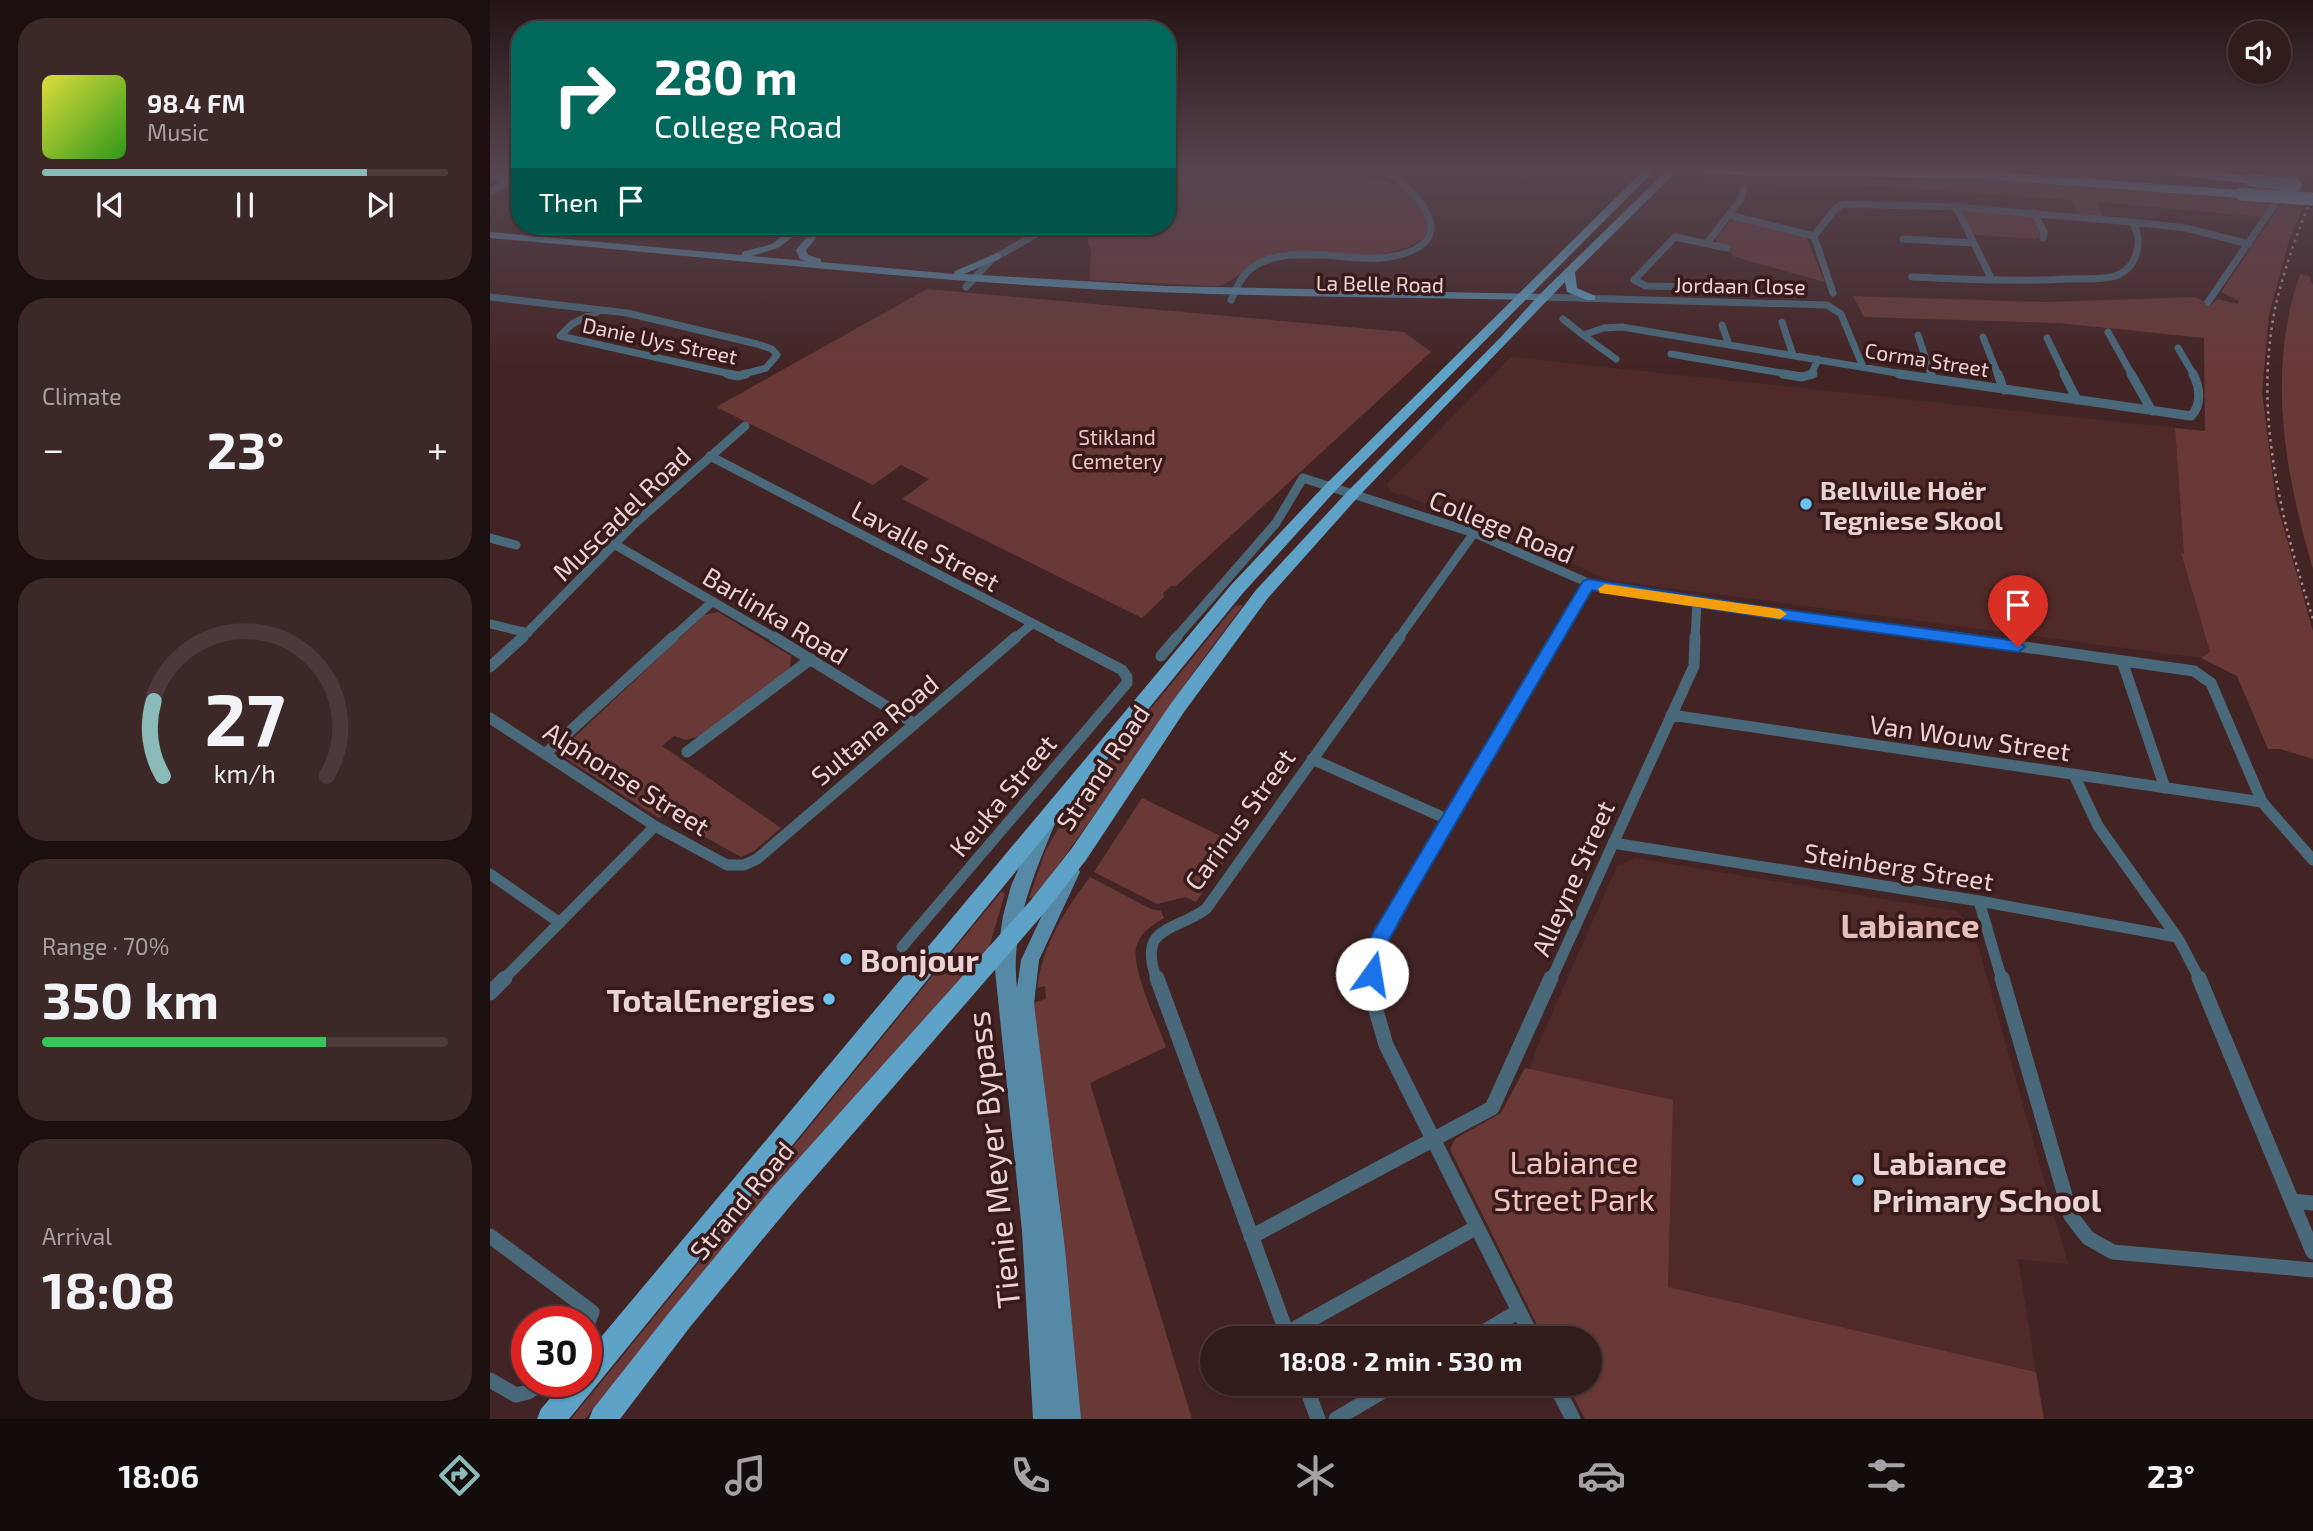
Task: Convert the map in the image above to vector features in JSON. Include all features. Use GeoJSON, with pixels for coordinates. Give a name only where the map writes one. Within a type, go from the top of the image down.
{"type":"FeatureCollection","features":[{"type":"Feature","properties":{"kind":"main road","name":"La Belle Road"},"geometry":{"type":"LineString","coordinates":[[504,236],[643,248],[767,265],[842,267],[929,274],[970,283],[1017,282],[1233,296]]}},
{"type":"Feature","properties":{"kind":"main road"},"geometry":{"type":"LineString","coordinates":[[643,248],[747,254],[775,246],[790,236]]}},
{"type":"Feature","properties":{"kind":"main road"},"geometry":{"type":"LineString","coordinates":[[767,265],[795,236]]}},
{"type":"Feature","properties":{"kind":"main road"},"geometry":{"type":"LineString","coordinates":[[767,265],[805,236]]}},
{"type":"Feature","properties":{"kind":"main road"},"geometry":{"type":"LineString","coordinates":[[810,236],[802,246],[801,254],[808,259],[842,267]]}},
{"type":"Feature","properties":{"kind":"main road","name":"Strand Road"},"geometry":{"type":"LineString","coordinates":[[602,1357],[1198,635],[1331,487],[1583,236]]}},
{"type":"Feature","properties":{"kind":"main road","name":"Strand Road"},"geometry":{"type":"LineString","coordinates":[[603,1419],[681,1318],[782,1196],[1008,943],[1079,854],[1226,639],[1304,545],[1540,300],[1606,236]]}},
{"type":"Feature","properties":{"kind":"main road","name":"La Belle Road"},"geometry":{"type":"LineString","coordinates":[[490,243],[970,283],[1233,296],[1540,300]]}},
{"type":"Feature","properties":{"kind":"main road"},"geometry":{"type":"LineString","coordinates":[[929,274],[964,272],[998,255]]}},
{"type":"Feature","properties":{"kind":"main road"},"geometry":{"type":"LineString","coordinates":[[998,255],[989,271],[993,276],[1017,282]]}},
{"type":"Feature","properties":{"kind":"main road"},"geometry":{"type":"LineString","coordinates":[[1570,272],[1571,290],[1591,299]]}},
{"type":"Feature","properties":{"kind":"main road","name":"Tienie Meyer Bypass"},"geometry":{"type":"LineString","coordinates":[[1045,1419],[1033,1231],[1005,970],[1020,886],[1048,818]]}},
{"type":"Feature","properties":{"kind":"main road","name":"Tienie Meyer Bypass"},"geometry":{"type":"LineString","coordinates":[[1069,1419],[1054,1249],[1024,1004],[1030,960],[1079,854]]}},
{"type":"Feature","properties":{"kind":"main road"},"geometry":{"type":"LineString","coordinates":[[551,1419],[569,1397]]}},
{"type":"Feature","properties":{"kind":"street"},"geometry":{"type":"LineString","coordinates":[[970,283],[998,255],[1032,236]]}},
{"type":"Feature","properties":{"kind":"street"},"geometry":{"type":"LineString","coordinates":[[1233,296],[1244,274],[1266,261],[1294,256],[1394,256],[1426,242],[1429,236]]}},
{"type":"Feature","properties":{"kind":"street"},"geometry":{"type":"LineString","coordinates":[[1707,243],[1712,236]]}},
{"type":"Feature","properties":{"kind":"street"},"geometry":{"type":"LineString","coordinates":[[1814,236],[1833,293]]}},
{"type":"Feature","properties":{"kind":"street"},"geometry":{"type":"LineString","coordinates":[[1970,236],[1992,280]]}},
{"type":"Feature","properties":{"kind":"street"},"geometry":{"type":"LineString","coordinates":[[1912,277],[2089,279],[2122,273],[2140,241],[2138,236]]}},
{"type":"Feature","properties":{"kind":"street"},"geometry":{"type":"LineString","coordinates":[[2220,236],[2249,244]]}},
{"type":"Feature","properties":{"kind":"street"},"geometry":{"type":"LineString","coordinates":[[2208,302],[2254,236]]}},
{"type":"Feature","properties":{"kind":"street"},"geometry":{"type":"LineString","coordinates":[[1727,248],[1685,237],[1673,238],[1635,281],[1646,286],[1755,288]]}},
{"type":"Feature","properties":{"kind":"street"},"geometry":{"type":"LineString","coordinates":[[1903,239],[1973,243]]}},
{"type":"Feature","properties":{"kind":"street","name":"Danie Uys Street"},"geometry":{"type":"LineString","coordinates":[[490,297],[627,313],[757,344],[772,349],[777,355],[766,368],[738,376],[560,336],[562,331],[600,310]]}},
{"type":"Feature","properties":{"kind":"street","name":"Jordaan Close"},"geometry":{"type":"LineString","coordinates":[[1540,300],[1827,305],[1842,314],[1863,367]]}},
{"type":"Feature","properties":{"kind":"street","name":"Jordaan Close"},"geometry":{"type":"LineString","coordinates":[[1540,300],[1662,301]]}},
{"type":"Feature","properties":{"kind":"street"},"geometry":{"type":"LineString","coordinates":[[1563,319],[1616,359]]}},
{"type":"Feature","properties":{"kind":"street"},"geometry":{"type":"LineString","coordinates":[[1782,322],[1793,355]]}},
{"type":"Feature","properties":{"kind":"street"},"geometry":{"type":"LineString","coordinates":[[1723,325],[1728,345]]}},
{"type":"Feature","properties":{"kind":"street","name":"Corma Street"},"geometry":{"type":"LineString","coordinates":[[1583,335],[1604,328],[1622,327],[2004,390],[2117,403],[2191,416],[2197,410],[2199,397],[2196,379],[2178,348]]}},
{"type":"Feature","properties":{"kind":"street"},"geometry":{"type":"LineString","coordinates":[[2108,332],[2152,411]]}},
{"type":"Feature","properties":{"kind":"street"},"geometry":{"type":"LineString","coordinates":[[1918,335],[1932,378]]}},
{"type":"Feature","properties":{"kind":"street"},"geometry":{"type":"LineString","coordinates":[[1983,337],[2004,390]]}},
{"type":"Feature","properties":{"kind":"street"},"geometry":{"type":"LineString","coordinates":[[2047,338],[2077,400]]}},
{"type":"Feature","properties":{"kind":"street"},"geometry":{"type":"LineString","coordinates":[[1671,354],[1802,377],[1813,375],[1818,359]]}},
{"type":"Feature","properties":{"kind":"street","name":"Muscadel Road"},"geometry":{"type":"LineString","coordinates":[[490,667],[528,633],[614,544],[745,426]]}},
{"type":"Feature","properties":{"kind":"street","name":"Lavalle Street"},"geometry":{"type":"LineString","coordinates":[[710,456],[1122,670]]}},
{"type":"Feature","properties":{"kind":"street"},"geometry":{"type":"LineString","coordinates":[[1161,656],[1284,513],[1292,491],[1303,478],[1331,487]]}},
{"type":"Feature","properties":{"kind":"street","name":"College Road"},"geometry":{"type":"LineString","coordinates":[[1331,487],[1474,533],[1588,584],[2194,670],[2208,679],[2262,802],[2313,859]]}},
{"type":"Feature","properties":{"kind":"street","name":"Carinus Street"},"geometry":{"type":"LineString","coordinates":[[1284,1326],[1151,963],[1150,949],[1161,933],[1206,909],[1474,533]]}},
{"type":"Feature","properties":{"kind":"street"},"geometry":{"type":"LineString","coordinates":[[490,538],[516,545]]}},
{"type":"Feature","properties":{"kind":"street","name":"Barlinka Road"},"geometry":{"type":"LineString","coordinates":[[614,544],[811,659],[915,724]]}},
{"type":"Feature","properties":{"kind":"street"},"geometry":{"type":"LineString","coordinates":[[1526,1326],[1379,1027],[1371,994],[1372,974],[1374,953],[1380,937],[1588,584]]}},
{"type":"Feature","properties":{"kind":"street","name":"Alleyne Street"},"geometry":{"type":"LineString","coordinates":[[1251,1237],[1435,1141],[1487,1112],[1497,1101],[1694,666],[1697,601]]}},
{"type":"Feature","properties":{"kind":"street"},"geometry":{"type":"LineString","coordinates":[[545,754],[712,602]]}},
{"type":"Feature","properties":{"kind":"street"},"geometry":{"type":"LineString","coordinates":[[490,624],[528,633]]}},
{"type":"Feature","properties":{"kind":"street","name":"Sultana Road"},"geometry":{"type":"LineString","coordinates":[[744,865],[757,859],[1032,624]]}},
{"type":"Feature","properties":{"kind":"street"},"geometry":{"type":"LineString","coordinates":[[687,752],[811,659]]}},
{"type":"Feature","properties":{"kind":"street"},"geometry":{"type":"LineString","coordinates":[[2122,661],[2165,788]]}},
{"type":"Feature","properties":{"kind":"street","name":"Keuka Street"},"geometry":{"type":"LineString","coordinates":[[902,947],[1121,690],[1128,680],[1122,670]]}},
{"type":"Feature","properties":{"kind":"street","name":"Van Wouw Street"},"geometry":{"type":"LineString","coordinates":[[1671,715],[2262,802]]}},
{"type":"Feature","properties":{"kind":"street","name":"Alphonse Street"},"geometry":{"type":"LineString","coordinates":[[490,718],[655,826],[726,865],[744,865]]}},
{"type":"Feature","properties":{"kind":"street"},"geometry":{"type":"LineString","coordinates":[[1312,759],[1449,820]]}},
{"type":"Feature","properties":{"kind":"street"},"geometry":{"type":"LineString","coordinates":[[2074,775],[2092,819],[2177,937],[2193,964],[2313,1252]]}},
{"type":"Feature","properties":{"kind":"street"},"geometry":{"type":"LineString","coordinates":[[490,993],[655,826]]}},
{"type":"Feature","properties":{"kind":"street","name":"Steinberg Street"},"geometry":{"type":"LineString","coordinates":[[1613,843],[1979,901],[2177,937]]}},
{"type":"Feature","properties":{"kind":"street"},"geometry":{"type":"LineString","coordinates":[[490,874],[560,923]]}},
{"type":"Feature","properties":{"kind":"street"},"geometry":{"type":"LineString","coordinates":[[1979,901],[2071,1216],[2080,1231],[2100,1248],[2113,1252],[2313,1270]]}},
{"type":"Feature","properties":{"kind":"street"},"geometry":{"type":"LineString","coordinates":[[2292,1201],[2313,1203]]}},
{"type":"Feature","properties":{"kind":"street"},"geometry":{"type":"LineString","coordinates":[[1305,1326],[1477,1227]]}},
{"type":"Feature","properties":{"kind":"street"},"geometry":{"type":"LineString","coordinates":[[490,1236],[572,1306]]}},
{"type":"Feature","properties":{"kind":"street"},"geometry":{"type":"LineString","coordinates":[[1494,1326],[1519,1311]]}},
{"type":"Feature","properties":{"kind":"street"},"geometry":{"type":"LineString","coordinates":[[490,1380],[511,1392]]}},
{"type":"Feature","properties":{"kind":"street"},"geometry":{"type":"LineString","coordinates":[[1310,1396],[1318,1419]]}},
{"type":"Feature","properties":{"kind":"street"},"geometry":{"type":"LineString","coordinates":[[1336,1419],[1375,1396]]}},
{"type":"Feature","properties":{"kind":"street"},"geometry":{"type":"LineString","coordinates":[[1561,1396],[1573,1419]]}},
{"type":"Feature","properties":{"kind":"shaded area","name":"Bellville Hoër Tegniese Skool"},"geometry":{"type":"Polygon","coordinates":[[[1511,357],[2175,428],[2184,555],[2181,554],[2210,652],[2201,658],[1608,580],[1471,518],[1390,491],[1387,484],[1511,357]]]}},
{"type":"Feature","properties":{"kind":"shaded area","name":"Labiance Primary School"},"geometry":{"type":"Polygon","coordinates":[[[1635,858],[1956,911],[1973,928],[2068,1264],[2018,1259],[2036,1372],[1668,1287],[1673,1101],[1530,1070],[1535,1052],[1617,866],[1635,858]]]}},
{"type":"Feature","properties":{"kind":"green space"},"geometry":{"type":"Polygon","coordinates":[[[1087,236],[1423,236],[1412,245],[1361,257],[1263,259],[1223,285],[1217,286],[1090,280],[1091,252],[1087,236]]]}},
{"type":"Feature","properties":{"kind":"green space"},"geometry":{"type":"Polygon","coordinates":[[[1718,236],[1806,237],[1825,282],[1735,257],[1729,251],[1731,248],[1715,240],[1718,236]]]}},
{"type":"Feature","properties":{"kind":"green space"},"geometry":{"type":"Polygon","coordinates":[[[1992,236],[2039,236],[2036,239],[1992,236]]]}},
{"type":"Feature","properties":{"kind":"green space"},"geometry":{"type":"Polygon","coordinates":[[[2259,236],[2291,236],[2269,314],[2262,393],[2276,501],[2313,631],[2313,759],[2280,749],[2268,749],[2237,676],[2201,658],[2210,652],[2181,553],[2184,554],[2175,428],[2205,431],[2204,338],[2059,323],[1864,317],[1853,296],[2045,302],[2195,297],[2211,305],[2218,299],[2238,304],[2239,301],[2221,292],[2259,236]]]}},
{"type":"Feature","properties":{"kind":"green space"},"geometry":{"type":"Polygon","coordinates":[[[2300,274],[2309,276],[2313,285],[2313,569],[2294,496],[2283,422],[2284,348],[2300,274]]]}},
{"type":"Feature","properties":{"kind":"green space","name":"Stikland Cemetery"},"geometry":{"type":"Polygon","coordinates":[[[927,289],[1404,332],[1431,352],[1176,586],[1171,586],[1163,593],[1164,597],[1142,618],[902,499],[929,479],[901,465],[873,485],[716,407],[927,289]]]}},
{"type":"Feature","properties":{"kind":"green space"},"geometry":{"type":"Polygon","coordinates":[[[1235,606],[1243,606],[1189,678],[1087,826],[1033,898],[1029,898],[1045,852],[1071,806],[1235,606]]]}},
{"type":"Feature","properties":{"kind":"green space"},"geometry":{"type":"Polygon","coordinates":[[[718,612],[791,656],[790,668],[700,736],[686,740],[674,736],[662,746],[781,828],[754,851],[741,857],[666,815],[659,818],[562,756],[560,751],[704,615],[718,612]]]}},
{"type":"Feature","properties":{"kind":"green space"},"geometry":{"type":"Polygon","coordinates":[[[1142,798],[1237,844],[1196,902],[1185,897],[1157,904],[1094,872],[1142,798]]]}},
{"type":"Feature","properties":{"kind":"green space"},"geometry":{"type":"Polygon","coordinates":[[[1090,877],[1151,909],[1161,911],[1164,918],[1142,935],[1136,954],[1141,980],[1166,1047],[1090,1083],[1192,1419],[1076,1419],[1029,1004],[1046,999],[1045,986],[1037,988],[1044,957],[1063,916],[1090,877]]]}},
{"type":"Feature","properties":{"kind":"green space"},"geometry":{"type":"Polygon","coordinates":[[[1001,892],[1005,893],[989,948],[788,1170],[585,1419],[571,1419],[589,1397],[602,1397],[602,1381],[1001,892]]]}},
{"type":"Feature","properties":{"kind":"green space","name":"Labiance Street Park"},"geometry":{"type":"Polygon","coordinates":[[[1525,1068],[1673,1100],[1668,1287],[2036,1372],[2044,1419],[1585,1419],[1573,1396],[1602,1396],[1602,1326],[1538,1326],[1450,1149],[1455,1139],[1501,1113],[1525,1068]]]}},
{"type":"Feature","properties":{"kind":"railway"},"geometry":{"type":"LineString","coordinates":[[2297,236],[2277,300],[2267,381],[2273,461],[2290,541],[2313,619]]}},
{"type":"Feature","properties":{"kind":"slow traffic"},"geometry":{"type":"LineString","coordinates":[[1605,589],[1780,614]]}},
{"type":"Feature","properties":{"kind":"place","name":"Bellville Hoër Tegniese Skool"},"geometry":{"type":"Point","coordinates":[1806,504]}},
{"type":"Feature","properties":{"kind":"place","name":"Bonjour"},"geometry":{"type":"Point","coordinates":[846,959]}},
{"type":"Feature","properties":{"kind":"place","name":"TotalEnergies"},"geometry":{"type":"Point","coordinates":[829,999]}},
{"type":"Feature","properties":{"kind":"place","name":"Labiance Primary School"},"geometry":{"type":"Point","coordinates":[1858,1180]}},
{"type":"Feature","properties":{"kind":"district","name":"Labiance"},"geometry":{"type":"Point","coordinates":[1910,925]}},
{"type":"Feature","properties":{"kind":"route"},"geometry":{"type":"LineString","coordinates":[[1372,974],[1374,953],[1380,937],[1406,890],[1588,584],[1600,588],[2018,647]]}}]}
